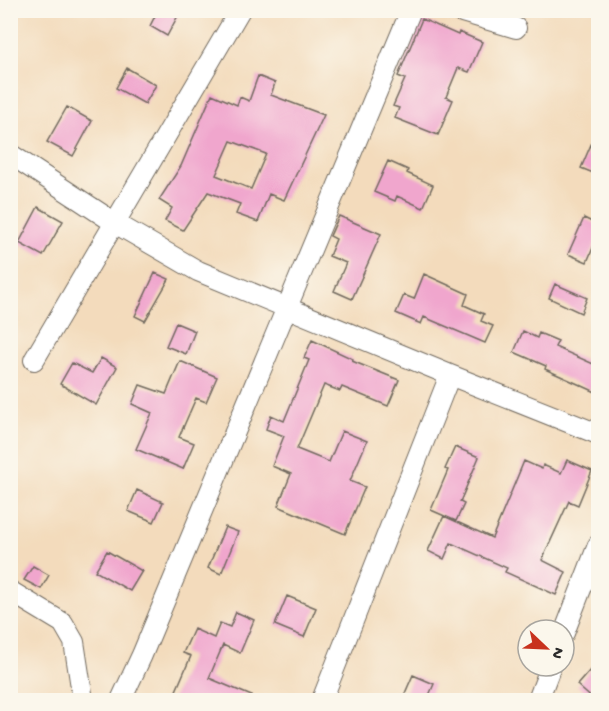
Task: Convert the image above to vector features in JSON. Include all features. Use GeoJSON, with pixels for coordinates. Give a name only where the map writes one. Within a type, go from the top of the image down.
{"type":"FeatureCollection","features":[{"type":"Feature","properties":{"kind":"street"},"geometry":{"type":"LineString","coordinates":[[34,360],[240,10]]}},
{"type":"Feature","properties":{"kind":"street"},"geometry":{"type":"LineString","coordinates":[[121,700],[142,656],[411,10]]}},
{"type":"Feature","properties":{"kind":"street"},"geometry":{"type":"LineString","coordinates":[[455,10],[516,28]]}},
{"type":"Feature","properties":{"kind":"street"},"geometry":{"type":"LineString","coordinates":[[10,154],[115,223],[198,271],[598,434]]}},
{"type":"Feature","properties":{"kind":"street"},"geometry":{"type":"LineString","coordinates":[[322,700],[450,375]]}},
{"type":"Feature","properties":{"kind":"street"},"geometry":{"type":"LineString","coordinates":[[570,618],[598,545]]}},
{"type":"Feature","properties":{"kind":"street"},"geometry":{"type":"LineString","coordinates":[[10,591],[63,623],[74,642],[83,700]]}},
{"type":"Feature","properties":{"kind":"street"},"geometry":{"type":"LineString","coordinates":[[538,700],[546,678]]}},
{"type":"Feature","properties":{"kind":"building"},"geometry":{"type":"Polygon","coordinates":[[[158,10],[181,10],[167,36],[150,26],[158,10]]]}},
{"type":"Feature","properties":{"kind":"building"},"geometry":{"type":"Polygon","coordinates":[[[422,19],[458,35],[459,32],[482,42],[469,72],[458,68],[446,97],[453,100],[438,135],[395,118],[399,108],[393,106],[405,79],[398,76],[422,19]]]}},
{"type":"Feature","properties":{"kind":"building"},"geometry":{"type":"Polygon","coordinates":[[[127,68],[156,85],[145,104],[116,88],[127,68]]]}},
{"type":"Feature","properties":{"kind":"building"},"geometry":{"type":"Polygon","coordinates":[[[258,76],[275,83],[271,95],[324,115],[284,200],[269,194],[258,222],[236,214],[240,204],[208,192],[183,230],[165,221],[172,208],[159,200],[181,166],[212,94],[237,105],[240,97],[249,101],[258,76]],[[231,141],[216,175],[251,189],[266,154],[231,141]]]}},
{"type":"Feature","properties":{"kind":"building"},"geometry":{"type":"Polygon","coordinates":[[[67,107],[92,121],[73,156],[47,142],[67,107]]]}},
{"type":"Feature","properties":{"kind":"building"},"geometry":{"type":"Polygon","coordinates":[[[598,128],[598,175],[581,168],[598,128]]]}},
{"type":"Feature","properties":{"kind":"building"},"geometry":{"type":"Polygon","coordinates":[[[388,161],[433,185],[423,208],[397,196],[395,201],[374,192],[388,161]]]}},
{"type":"Feature","properties":{"kind":"building"},"geometry":{"type":"Polygon","coordinates":[[[38,207],[63,221],[43,256],[19,243],[38,207]]]}},
{"type":"Feature","properties":{"kind":"building"},"geometry":{"type":"Polygon","coordinates":[[[339,216],[381,234],[352,299],[334,291],[346,263],[329,256],[336,239],[330,236],[339,216]]]}},
{"type":"Feature","properties":{"kind":"building"},"geometry":{"type":"Polygon","coordinates":[[[584,218],[598,225],[598,236],[587,262],[568,254],[584,218]]]}},
{"type":"Feature","properties":{"kind":"building"},"geometry":{"type":"Polygon","coordinates":[[[155,273],[169,279],[145,321],[135,316],[155,273]]]}},
{"type":"Feature","properties":{"kind":"building"},"geometry":{"type":"Polygon","coordinates":[[[424,274],[468,294],[464,305],[484,314],[481,321],[493,326],[485,343],[424,317],[421,324],[396,313],[404,295],[414,299],[424,274]]]}},
{"type":"Feature","properties":{"kind":"building"},"geometry":{"type":"Polygon","coordinates":[[[555,284],[587,298],[581,313],[549,298],[555,284]]]}},
{"type":"Feature","properties":{"kind":"building"},"geometry":{"type":"Polygon","coordinates":[[[176,323],[195,331],[186,354],[166,346],[176,323]]]}},
{"type":"Feature","properties":{"kind":"building"},"geometry":{"type":"Polygon","coordinates":[[[523,331],[537,338],[539,333],[558,341],[555,347],[598,366],[598,393],[514,352],[523,331]]]}},
{"type":"Feature","properties":{"kind":"building"},"geometry":{"type":"Polygon","coordinates":[[[312,340],[353,359],[352,361],[399,380],[388,406],[342,387],[340,391],[324,385],[297,449],[329,462],[342,431],[367,441],[350,481],[365,487],[345,534],[278,506],[291,474],[272,466],[284,436],[266,429],[271,415],[284,421],[309,360],[304,358],[312,340]]]}},
{"type":"Feature","properties":{"kind":"building"},"geometry":{"type":"Polygon","coordinates":[[[101,358],[117,367],[96,405],[60,384],[72,363],[92,373],[101,358]]]}},
{"type":"Feature","properties":{"kind":"building"},"geometry":{"type":"Polygon","coordinates":[[[180,361],[217,377],[206,402],[196,398],[179,437],[194,443],[183,469],[136,449],[152,413],[132,404],[140,385],[166,394],[180,361]]]}},
{"type":"Feature","properties":{"kind":"building"},"geometry":{"type":"Polygon","coordinates":[[[455,447],[479,457],[460,502],[464,504],[456,521],[431,510],[455,447]]]}},
{"type":"Feature","properties":{"kind":"building"},"geometry":{"type":"Polygon","coordinates":[[[567,460],[592,471],[578,505],[569,501],[542,560],[566,572],[556,595],[505,572],[507,568],[451,543],[444,559],[428,551],[444,516],[492,538],[524,461],[542,469],[543,465],[561,473],[567,460]]]}},
{"type":"Feature","properties":{"kind":"building"},"geometry":{"type":"Polygon","coordinates":[[[137,490],[163,502],[154,522],[128,511],[137,490]]]}},
{"type":"Feature","properties":{"kind":"building"},"geometry":{"type":"Polygon","coordinates":[[[225,527],[238,532],[221,574],[208,568],[225,527]]]}},
{"type":"Feature","properties":{"kind":"building"},"geometry":{"type":"Polygon","coordinates":[[[107,551],[142,571],[130,591],[95,571],[107,551]]]}},
{"type":"Feature","properties":{"kind":"building"},"geometry":{"type":"Polygon","coordinates":[[[33,566],[49,575],[41,589],[24,580],[33,566]]]}},
{"type":"Feature","properties":{"kind":"building"},"geometry":{"type":"Polygon","coordinates":[[[287,596],[316,608],[304,637],[275,625],[287,596]]]}},
{"type":"Feature","properties":{"kind":"building"},"geometry":{"type":"Polygon","coordinates":[[[236,612],[254,620],[240,653],[223,645],[209,678],[261,700],[172,700],[191,656],[183,653],[194,629],[214,638],[220,623],[230,627],[236,612]]]}},
{"type":"Feature","properties":{"kind":"building"},"geometry":{"type":"Polygon","coordinates":[[[598,661],[598,700],[594,700],[577,685],[598,661]]]}},
{"type":"Feature","properties":{"kind":"building"},"geometry":{"type":"Polygon","coordinates":[[[413,675],[434,684],[427,700],[402,700],[413,675]]]}}]}
